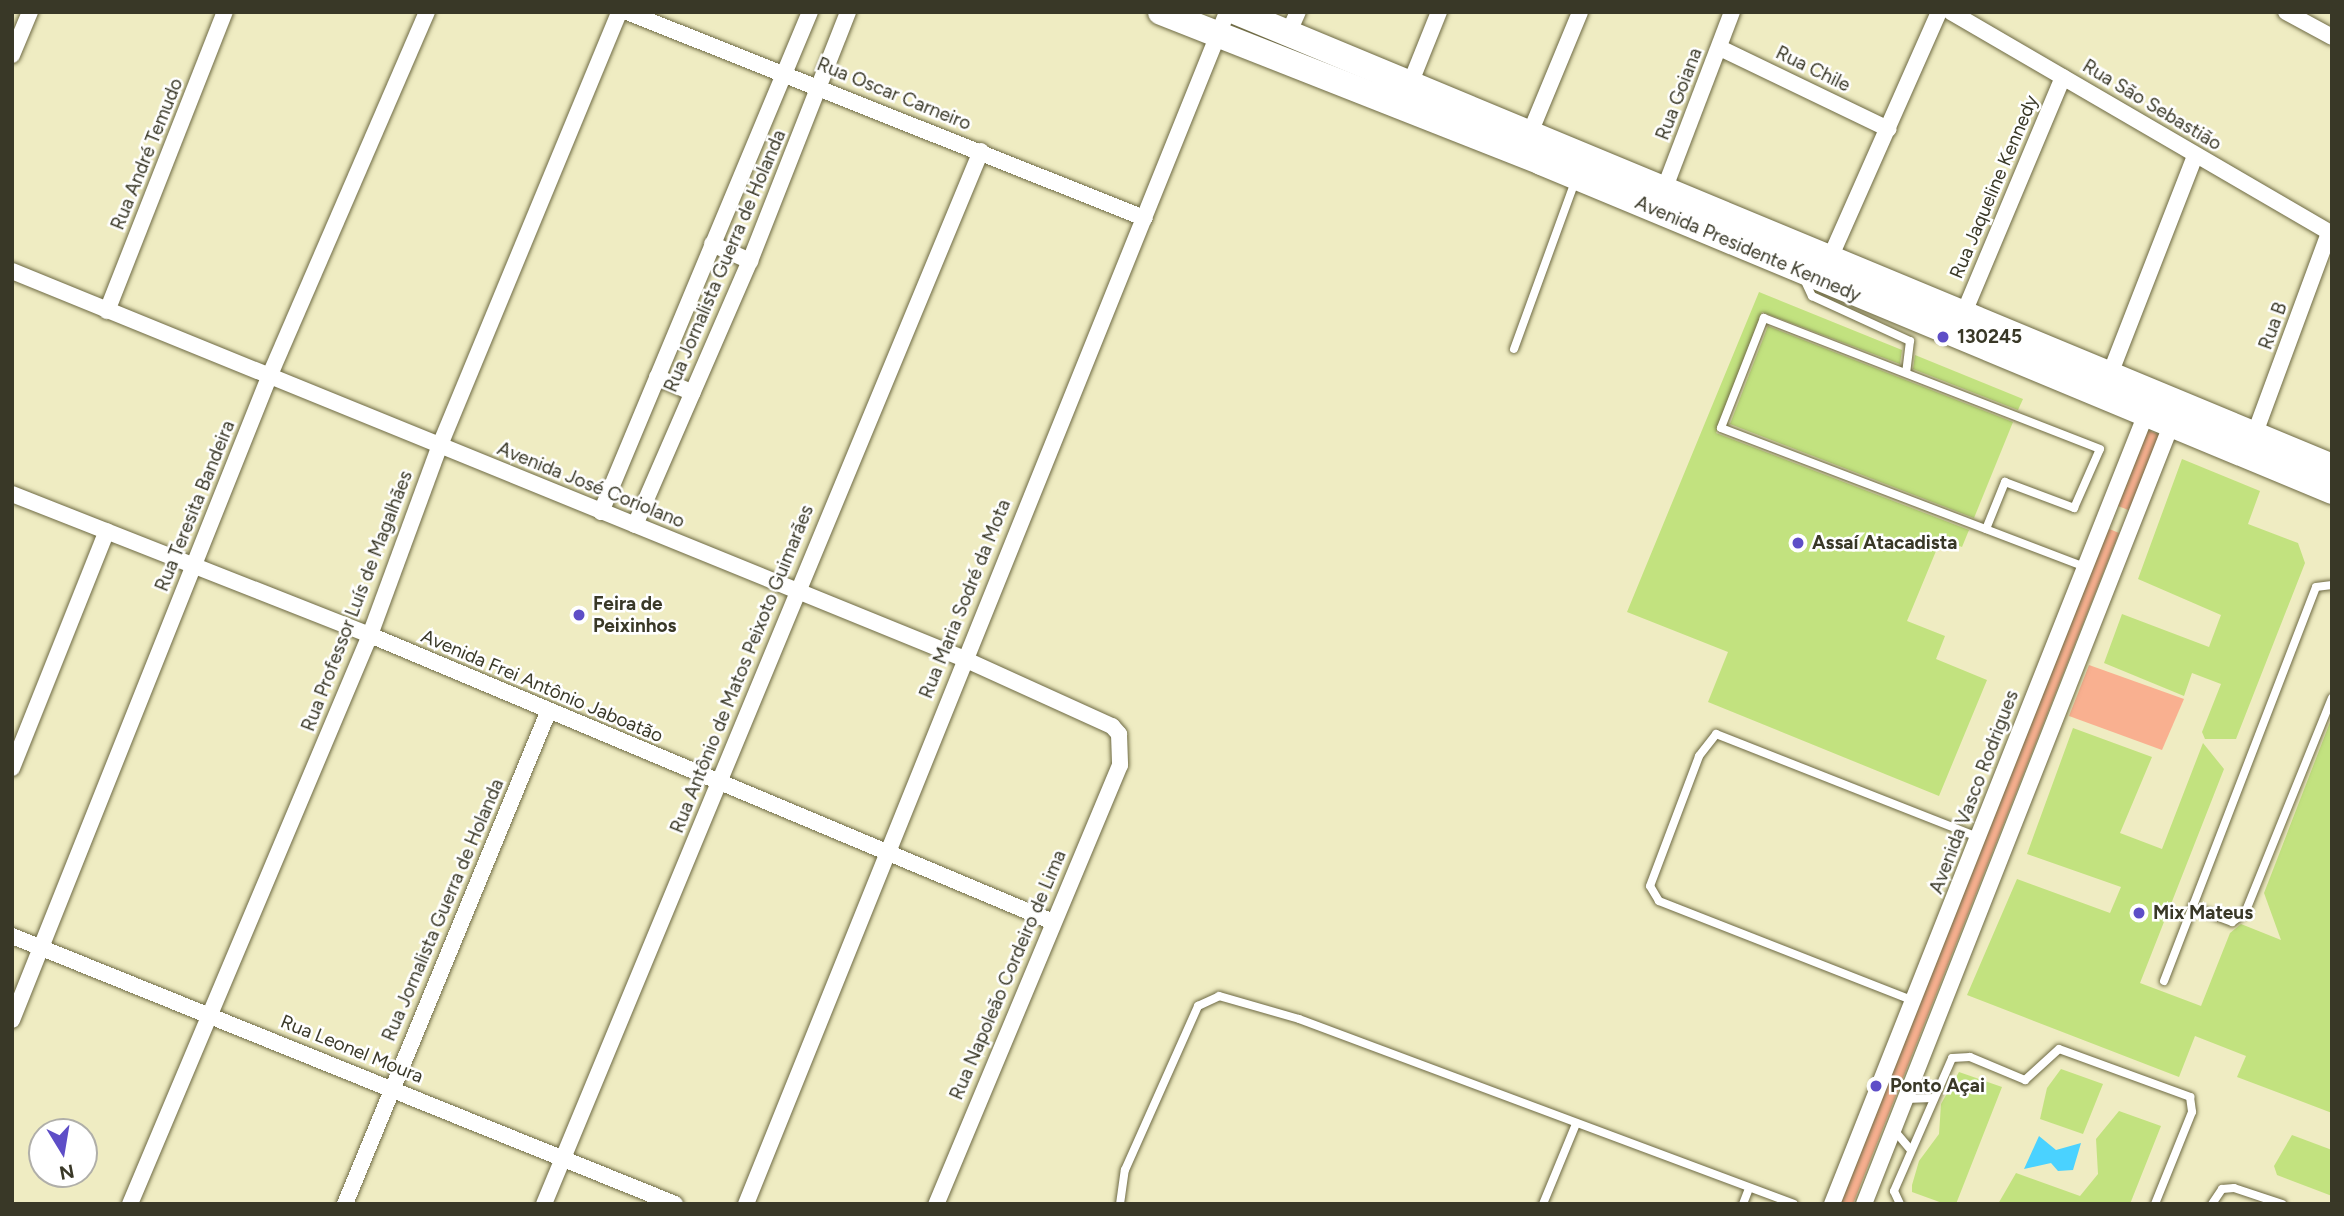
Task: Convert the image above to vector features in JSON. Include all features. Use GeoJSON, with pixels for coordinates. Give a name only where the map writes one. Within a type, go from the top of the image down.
{"type":"FeatureCollection","features":[{"type":"Feature","properties":{"kind":"main road","name":"Avenida Presidente Kennedy"},"geometry":{"type":"LineString","coordinates":[[1161,12],[1223,23],[1800,271],[2149,406],[2332,491]]}},
{"type":"Feature","properties":{"kind":"main road","name":"Avenida Presidente Kennedy"},"geometry":{"type":"LineString","coordinates":[[1237,12],[1293,23],[1410,84],[2110,374],[2149,406]]}},
{"type":"Feature","properties":{"kind":"main road","name":"Avenida Presidente Kennedy"},"geometry":{"type":"LineString","coordinates":[[2174,417],[2255,433],[2332,467]]}},
{"type":"Feature","properties":{"kind":"street"},"geometry":{"type":"LineString","coordinates":[[12,55],[30,12]]}},
{"type":"Feature","properties":{"kind":"street","name":"Rua André Temudo"},"geometry":{"type":"LineString","coordinates":[[107,311],[225,12]]}},
{"type":"Feature","properties":{"kind":"street","name":"Rua Teresita Bandeira"},"geometry":{"type":"LineString","coordinates":[[12,1020],[269,377],[427,12]]}},
{"type":"Feature","properties":{"kind":"street","name":"Rua Professor Luís de Magalhães"},"geometry":{"type":"LineString","coordinates":[[130,1204],[370,635],[440,445],[619,12]]}},
{"type":"Feature","properties":{"kind":"street","name":"Rua Oscar Carneiro"},"geometry":{"type":"LineString","coordinates":[[627,12],[981,151],[1144,219]]}},
{"type":"Feature","properties":{"kind":"street","name":"Rua Jornalista Guerra de Holanda"},"geometry":{"type":"LineString","coordinates":[[601,512],[810,12]]}},
{"type":"Feature","properties":{"kind":"street","name":"Rua Jornalista Guerra de Holanda"},"geometry":{"type":"LineString","coordinates":[[635,525],[750,261],[848,12]]}},
{"type":"Feature","properties":{"kind":"street"},"geometry":{"type":"LineString","coordinates":[[1410,84],[1439,12]]}},
{"type":"Feature","properties":{"kind":"street"},"geometry":{"type":"LineString","coordinates":[[1530,133],[1580,12]]}},
{"type":"Feature","properties":{"kind":"street","name":"Rua Goiana"},"geometry":{"type":"LineString","coordinates":[[1664,190],[1732,12]]}},
{"type":"Feature","properties":{"kind":"street"},"geometry":{"type":"LineString","coordinates":[[1830,258],[1939,12]]}},
{"type":"Feature","properties":{"kind":"street","name":"Rua São Sebastião"},"geometry":{"type":"LineString","coordinates":[[1951,12],[2331,233]]}},
{"type":"Feature","properties":{"kind":"street"},"geometry":{"type":"LineString","coordinates":[[2286,12],[2332,37]]}},
{"type":"Feature","properties":{"kind":"street","name":"Rua Maria Sodré da Mota"},"geometry":{"type":"LineString","coordinates":[[746,1204],[889,849],[962,658],[1223,23]]}},
{"type":"Feature","properties":{"kind":"street","name":"Rua Chile"},"geometry":{"type":"LineString","coordinates":[[1720,48],[1888,129]]}},
{"type":"Feature","properties":{"kind":"street","name":"Rua Jaqueline Kennedy"},"geometry":{"type":"LineString","coordinates":[[1963,315],[2063,77]]}},
{"type":"Feature","properties":{"kind":"street","name":"Rua Antônio de Matos Peixoto Guimarães"},"geometry":{"type":"LineString","coordinates":[[544,1204],[795,593],[981,151]]}},
{"type":"Feature","properties":{"kind":"street"},"geometry":{"type":"LineString","coordinates":[[2110,374],[2195,156]]}},
{"type":"Feature","properties":{"kind":"street","name":"Rua B"},"geometry":{"type":"LineString","coordinates":[[2255,433],[2331,233]]}},
{"type":"Feature","properties":{"kind":"street"},"geometry":{"type":"LineString","coordinates":[[712,244],[750,261]]}},
{"type":"Feature","properties":{"kind":"street","name":"Avenida José Coriolano"},"geometry":{"type":"LineString","coordinates":[[12,271],[1098,715],[1119,734],[1120,765]]}},
{"type":"Feature","properties":{"kind":"street"},"geometry":{"type":"LineString","coordinates":[[657,377],[693,393]]}},
{"type":"Feature","properties":{"kind":"street","name":"Avenida Vasco Rodrigues"},"geometry":{"type":"LineString","coordinates":[[1832,1204],[1916,1001],[2104,515],[2149,406]]}},
{"type":"Feature","properties":{"kind":"street"},"geometry":{"type":"LineString","coordinates":[[1864,1204],[2174,417]]}},
{"type":"Feature","properties":{"kind":"street","name":"Avenida Frei Antônio Jaboatão"},"geometry":{"type":"LineString","coordinates":[[12,494],[370,635],[718,784],[889,849],[1053,922]]}},
{"type":"Feature","properties":{"kind":"street"},"geometry":{"type":"LineString","coordinates":[[2104,515],[2132,527]]}},
{"type":"Feature","properties":{"kind":"street"},"geometry":{"type":"LineString","coordinates":[[12,768],[107,531]]}},
{"type":"Feature","properties":{"kind":"street","name":"Rua Jornalista Guerra de Holanda"},"geometry":{"type":"LineString","coordinates":[[345,1204],[549,710]]}},
{"type":"Feature","properties":{"kind":"street","name":"Rua Napoleão Cordeiro de Lima"},"geometry":{"type":"LineString","coordinates":[[936,1204],[1120,765]]}},
{"type":"Feature","properties":{"kind":"street","name":"Rua Leonel Moura"},"geometry":{"type":"LineString","coordinates":[[12,936],[674,1204]]}},
{"type":"Feature","properties":{"kind":"lane"},"geometry":{"type":"LineString","coordinates":[[1514,349],[1576,177]]}},
{"type":"Feature","properties":{"kind":"lane"},"geometry":{"type":"LineString","coordinates":[[1800,271],[1812,296],[1910,341],[1906,372]]}},
{"type":"Feature","properties":{"kind":"lane"},"geometry":{"type":"LineString","coordinates":[[1986,528],[2005,482],[2074,508],[2100,449],[1764,318],[1721,428],[2085,567]]}},
{"type":"Feature","properties":{"kind":"lane"},"geometry":{"type":"LineString","coordinates":[[2164,981],[2316,587],[2332,585]]}},
{"type":"Feature","properties":{"kind":"lane"},"geometry":{"type":"LineString","coordinates":[[2192,907],[2232,922],[2245,913],[2332,698]]}},
{"type":"Feature","properties":{"kind":"lane"},"geometry":{"type":"LineString","coordinates":[[1916,1001],[1658,901],[1650,886],[1699,756],[1716,734],[1978,837]]}},
{"type":"Feature","properties":{"kind":"lane"},"geometry":{"type":"LineString","coordinates":[[1120,1204],[1125,1170],[1198,1006],[1219,996],[1299,1019],[1794,1204]]}},
{"type":"Feature","properties":{"kind":"lane"},"geometry":{"type":"LineString","coordinates":[[1900,1204],[1894,1191],[1933,1098],[1956,1055],[2025,1080],[2059,1049],[2190,1097],[2192,1112],[2155,1204]]}},
{"type":"Feature","properties":{"kind":"lane"},"geometry":{"type":"LineString","coordinates":[[1906,1099],[1933,1098]]}},
{"type":"Feature","properties":{"kind":"lane"},"geometry":{"type":"LineString","coordinates":[[1543,1204],[1576,1124]]}},
{"type":"Feature","properties":{"kind":"lane"},"geometry":{"type":"LineString","coordinates":[[1894,1129],[1911,1150]]}},
{"type":"Feature","properties":{"kind":"lane"},"geometry":{"type":"LineString","coordinates":[[1743,1204],[1749,1188]]}},
{"type":"Feature","properties":{"kind":"lane"},"geometry":{"type":"LineString","coordinates":[[2212,1204],[2222,1189],[2234,1188],[2283,1204]]}},
{"type":"Feature","properties":{"kind":"shaded area"},"geometry":{"type":"Polygon","coordinates":[[[2148,430],[2160,435],[2131,511],[2118,506],[2148,430]]]}},
{"type":"Feature","properties":{"kind":"shaded area"},"geometry":{"type":"Polygon","coordinates":[[[2107,528],[2119,533],[1853,1204],[1840,1204],[2107,528]]]}},
{"type":"Feature","properties":{"kind":"shaded area"},"geometry":{"type":"Polygon","coordinates":[[[2089,665],[2184,699],[2162,750],[2069,716],[2089,665]]]}},
{"type":"Feature","properties":{"kind":"water"},"geometry":{"type":"Polygon","coordinates":[[[2039,1136],[2056,1150],[2081,1143],[2073,1170],[2058,1171],[2051,1163],[2024,1169],[2039,1136]]]}},
{"type":"Feature","properties":{"kind":"building","name":"Assaí Atacadista"},"geometry":{"type":"Polygon","coordinates":[[[1759,292],[1902,350],[1900,364],[1762,312],[1716,433],[1969,530],[1962,547],[1941,539],[1907,621],[1945,636],[1936,659],[1987,680],[1939,796],[1708,702],[1728,652],[1627,612],[1759,292]]]}},
{"type":"Feature","properties":{"kind":"building"},"geometry":{"type":"Polygon","coordinates":[[[1768,326],[2013,422],[1974,518],[1730,424],[1768,326]]]}},
{"type":"Feature","properties":{"kind":"building"},"geometry":{"type":"Polygon","coordinates":[[[1915,355],[2023,399],[2018,410],[1913,369],[1915,355]]]}},
{"type":"Feature","properties":{"kind":"building"},"geometry":{"type":"Polygon","coordinates":[[[2182,459],[2260,491],[2248,524],[2298,543],[2305,563],[2236,739],[2205,739],[2202,732],[2221,684],[2192,673],[2184,696],[2104,663],[2122,614],[2209,647],[2221,615],[2138,579],[2182,459]]]}},
{"type":"Feature","properties":{"kind":"building","name":"Mix Mateus"},"geometry":{"type":"Polygon","coordinates":[[[2332,717],[2332,1113],[2237,1077],[2246,1056],[2195,1036],[2179,1077],[1967,995],[2017,879],[2110,913],[2121,887],[2027,854],[2073,728],[2152,757],[2120,833],[2162,849],[2203,743],[2224,769],[2140,983],[2201,1006],[2230,933],[2241,924],[2281,940],[2264,893],[2332,717]]]}},
{"type":"Feature","properties":{"kind":"building"},"geometry":{"type":"Polygon","coordinates":[[[2061,1069],[2103,1084],[2083,1134],[2040,1119],[2047,1088],[2061,1069]]]}},
{"type":"Feature","properties":{"kind":"building"},"geometry":{"type":"Polygon","coordinates":[[[1959,1072],[2002,1087],[1956,1204],[1945,1204],[1912,1192],[1912,1185],[1919,1161],[1939,1134],[1941,1104],[1959,1072]]]}},
{"type":"Feature","properties":{"kind":"building"},"geometry":{"type":"Polygon","coordinates":[[[2119,1111],[2161,1126],[2130,1204],[1998,1204],[2016,1173],[2080,1196],[2098,1174],[2096,1139],[2119,1111]]]}},
{"type":"Feature","properties":{"kind":"building"},"geometry":{"type":"Polygon","coordinates":[[[2292,1135],[2332,1150],[2332,1196],[2277,1175],[2274,1166],[2292,1135]]]}},
{"type":"Feature","properties":{"kind":"place","name":"130245"},"geometry":{"type":"Point","coordinates":[1943,337]}},
{"type":"Feature","properties":{"kind":"place","name":"Assaí Atacadista"},"geometry":{"type":"Point","coordinates":[1798,543]}},
{"type":"Feature","properties":{"kind":"place","name":"Feira de Peixinhos"},"geometry":{"type":"Point","coordinates":[579,615]}},
{"type":"Feature","properties":{"kind":"place","name":"Mix Mateus"},"geometry":{"type":"Point","coordinates":[2139,913]}},
{"type":"Feature","properties":{"kind":"place","name":"Ponto Açai"},"geometry":{"type":"Point","coordinates":[1876,1086]}}]}
